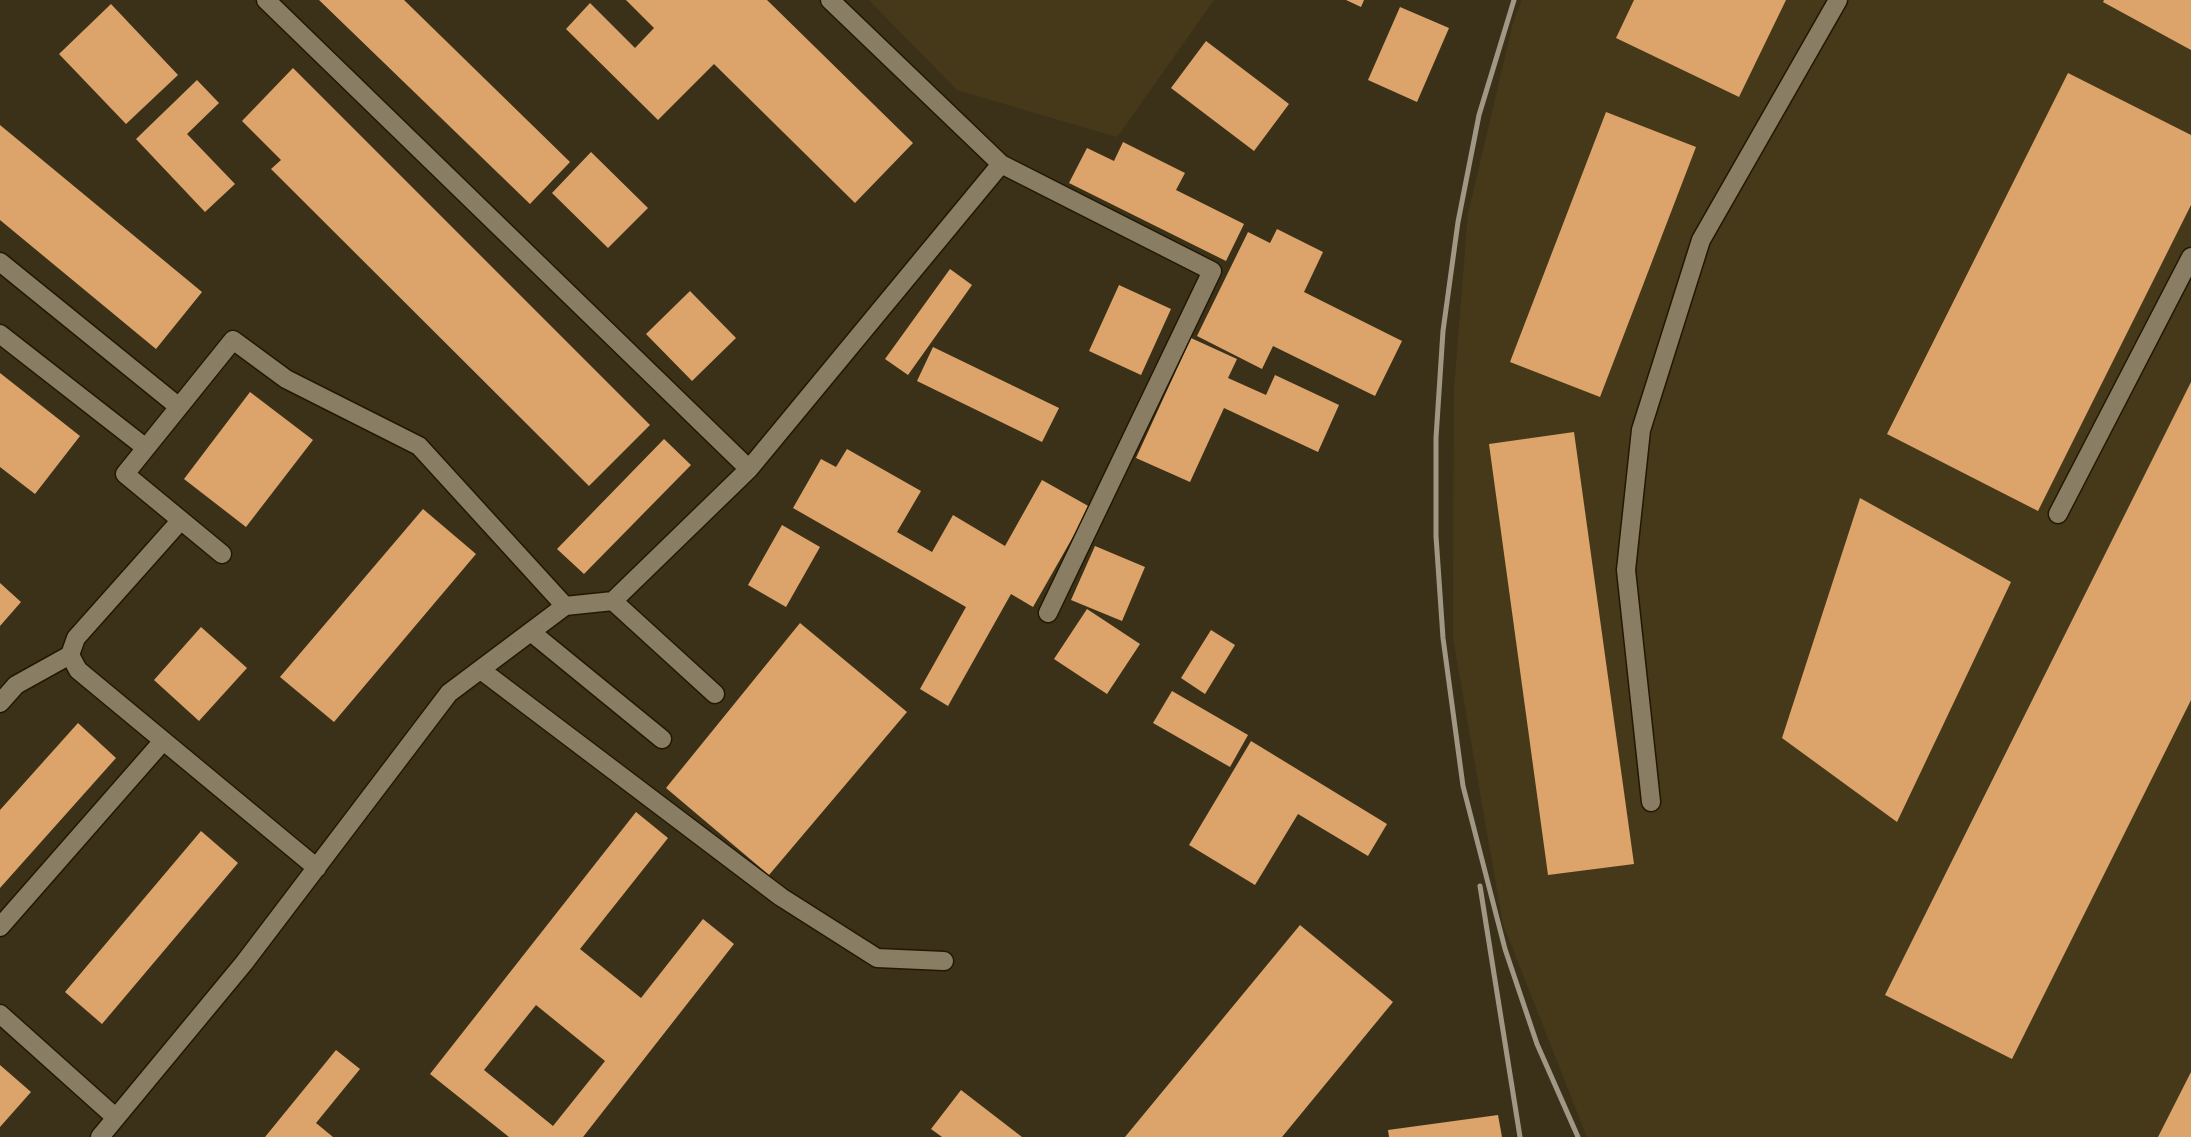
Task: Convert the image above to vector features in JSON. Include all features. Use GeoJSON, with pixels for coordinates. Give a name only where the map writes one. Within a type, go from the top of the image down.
{"type":"FeatureCollection","features":[{"type":"Feature","properties":{"kind":"street"},"geometry":{"type":"LineString","coordinates":[[266,0],[748,470]]}},
{"type":"Feature","properties":{"kind":"street"},"geometry":{"type":"LineString","coordinates":[[830,0],[1001,164],[1212,271],[1048,613]]}},
{"type":"Feature","properties":{"kind":"street"},"geometry":{"type":"LineString","coordinates":[[1651,802],[1626,570],[1642,430],[1701,240],[1838,0]]}},
{"type":"Feature","properties":{"kind":"street"},"geometry":{"type":"LineString","coordinates":[[100,1137],[114,1116],[244,963],[449,693],[565,606],[613,601],[748,470],[1001,164]]}},
{"type":"Feature","properties":{"kind":"street"},"geometry":{"type":"LineString","coordinates":[[2058,514],[2191,257]]}},
{"type":"Feature","properties":{"kind":"street"},"geometry":{"type":"LineString","coordinates":[[0,262],[179,407]]}},
{"type":"Feature","properties":{"kind":"street"},"geometry":{"type":"LineString","coordinates":[[0,334],[146,448]]}},
{"type":"Feature","properties":{"kind":"street"},"geometry":{"type":"LineString","coordinates":[[222,554],[125,474],[233,340],[286,379],[419,446],[565,606]]}},
{"type":"Feature","properties":{"kind":"street"},"geometry":{"type":"LineString","coordinates":[[0,703],[16,685],[69,655],[76,638],[181,520]]}},
{"type":"Feature","properties":{"kind":"street"},"geometry":{"type":"LineString","coordinates":[[613,601],[715,694]]}},
{"type":"Feature","properties":{"kind":"street"},"geometry":{"type":"LineString","coordinates":[[531,632],[662,739]]}},
{"type":"Feature","properties":{"kind":"street"},"geometry":{"type":"LineString","coordinates":[[69,655],[78,670],[317,868]]}},
{"type":"Feature","properties":{"kind":"street"},"geometry":{"type":"LineString","coordinates":[[481,670],[781,897],[877,958],[944,961]]}},
{"type":"Feature","properties":{"kind":"street"},"geometry":{"type":"LineString","coordinates":[[0,928],[163,741]]}},
{"type":"Feature","properties":{"kind":"street"},"geometry":{"type":"LineString","coordinates":[[0,1014],[114,1116]]}},
{"type":"Feature","properties":{"kind":"shaded area"},"geometry":{"type":"Polygon","coordinates":[[[869,0],[1214,0],[1117,137],[957,90],[869,0]]]}},
{"type":"Feature","properties":{"kind":"shaded area"},"geometry":{"type":"Polygon","coordinates":[[[1522,0],[2191,0],[2191,1137],[1587,1137],[1503,924],[1453,638],[1454,390],[1468,214],[1513,23],[1522,0]]]}},
{"type":"Feature","properties":{"kind":"building"},"geometry":{"type":"Polygon","coordinates":[[[319,0],[404,0],[570,162],[530,204],[319,0]]]}},
{"type":"Feature","properties":{"kind":"building"},"geometry":{"type":"Polygon","coordinates":[[[626,0],[767,0],[913,143],[855,203],[714,64],[658,120],[566,29],[590,3],[635,48],[654,28],[626,0]]]}},
{"type":"Feature","properties":{"kind":"building"},"geometry":{"type":"Polygon","coordinates":[[[1346,0],[1364,0],[1361,7],[1346,0]]]}},
{"type":"Feature","properties":{"kind":"building"},"geometry":{"type":"Polygon","coordinates":[[[1634,0],[1786,0],[1739,97],[1616,38],[1634,0]]]}},
{"type":"Feature","properties":{"kind":"building"},"geometry":{"type":"Polygon","coordinates":[[[2191,0],[2191,50],[2103,2],[2191,0]]]}},
{"type":"Feature","properties":{"kind":"building"},"geometry":{"type":"Polygon","coordinates":[[[111,4],[178,75],[126,124],[59,54],[111,4]]]}},
{"type":"Feature","properties":{"kind":"building"},"geometry":{"type":"Polygon","coordinates":[[[1400,7],[1449,28],[1417,102],[1368,80],[1400,7]]]}},
{"type":"Feature","properties":{"kind":"building"},"geometry":{"type":"Polygon","coordinates":[[[1206,41],[1289,104],[1254,151],[1171,88],[1206,41]]]}},
{"type":"Feature","properties":{"kind":"building"},"geometry":{"type":"Polygon","coordinates":[[[293,68],[650,425],[589,486],[271,169],[281,160],[242,121],[293,68]]]}},
{"type":"Feature","properties":{"kind":"building"},"geometry":{"type":"Polygon","coordinates":[[[2068,73],[2191,135],[2191,205],[2038,511],[1887,434],[2068,73]]]}},
{"type":"Feature","properties":{"kind":"building"},"geometry":{"type":"Polygon","coordinates":[[[197,80],[219,103],[187,134],[235,184],[205,212],[136,139],[197,80]]]}},
{"type":"Feature","properties":{"kind":"building"},"geometry":{"type":"Polygon","coordinates":[[[1606,112],[1696,147],[1600,397],[1510,362],[1606,112]]]}},
{"type":"Feature","properties":{"kind":"building"},"geometry":{"type":"Polygon","coordinates":[[[0,125],[202,292],[156,349],[0,220],[0,125]]]}},
{"type":"Feature","properties":{"kind":"building"},"geometry":{"type":"Polygon","coordinates":[[[1123,142],[1185,173],[1176,190],[1244,224],[1226,261],[1069,183],[1087,148],[1114,161],[1123,142]]]}},
{"type":"Feature","properties":{"kind":"building"},"geometry":{"type":"Polygon","coordinates":[[[591,152],[648,208],[608,248],[552,193],[591,152]]]}},
{"type":"Feature","properties":{"kind":"building"},"geometry":{"type":"Polygon","coordinates":[[[1277,229],[1323,252],[1304,292],[1402,341],[1375,396],[1273,346],[1262,369],[1197,336],[1248,232],[1270,243],[1277,229]]]}},
{"type":"Feature","properties":{"kind":"building"},"geometry":{"type":"Polygon","coordinates":[[[950,269],[972,285],[908,375],[885,359],[950,269]]]}},
{"type":"Feature","properties":{"kind":"building"},"geometry":{"type":"Polygon","coordinates":[[[1119,285],[1171,309],[1141,375],[1089,351],[1119,285]]]}},
{"type":"Feature","properties":{"kind":"building"},"geometry":{"type":"Polygon","coordinates":[[[690,291],[736,338],[692,381],[646,334],[690,291]]]}},
{"type":"Feature","properties":{"kind":"building"},"geometry":{"type":"Polygon","coordinates":[[[1191,338],[1237,359],[1228,378],[1266,395],[1275,375],[1339,405],[1318,452],[1224,408],[1190,482],[1136,458],[1191,338]]]}},
{"type":"Feature","properties":{"kind":"building"},"geometry":{"type":"Polygon","coordinates":[[[933,347],[1059,408],[1042,442],[917,381],[933,347]]]}},
{"type":"Feature","properties":{"kind":"building"},"geometry":{"type":"Polygon","coordinates":[[[0,373],[80,436],[35,494],[0,467],[0,373]]]}},
{"type":"Feature","properties":{"kind":"building"},"geometry":{"type":"Polygon","coordinates":[[[2191,382],[2191,700],[2012,1059],[1885,995],[2191,382]]]}},
{"type":"Feature","properties":{"kind":"building"},"geometry":{"type":"Polygon","coordinates":[[[250,392],[313,440],[246,527],[184,479],[250,392]]]}},
{"type":"Feature","properties":{"kind":"building"},"geometry":{"type":"Polygon","coordinates":[[[1574,432],[1634,864],[1548,875],[1489,444],[1574,432]]]}},
{"type":"Feature","properties":{"kind":"building"},"geometry":{"type":"Polygon","coordinates":[[[664,439],[691,465],[584,574],[557,549],[664,439]]]}},
{"type":"Feature","properties":{"kind":"building"},"geometry":{"type":"Polygon","coordinates":[[[847,449],[921,491],[897,532],[932,552],[953,515],[1005,546],[1042,480],[1090,507],[1033,607],[1011,594],[948,706],[920,689],[966,607],[793,508],[821,459],[836,467],[847,449]]]}},
{"type":"Feature","properties":{"kind":"building"},"geometry":{"type":"Polygon","coordinates":[[[1860,498],[2011,582],[1897,822],[1782,738],[1860,498]]]}},
{"type":"Feature","properties":{"kind":"building"},"geometry":{"type":"Polygon","coordinates":[[[423,509],[476,554],[334,722],[280,677],[423,509]]]}},
{"type":"Feature","properties":{"kind":"building"},"geometry":{"type":"Polygon","coordinates":[[[782,525],[820,547],[786,607],[748,585],[782,525]]]}},
{"type":"Feature","properties":{"kind":"building"},"geometry":{"type":"Polygon","coordinates":[[[1095,546],[1145,567],[1122,621],[1071,600],[1095,546]]]}},
{"type":"Feature","properties":{"kind":"building"},"geometry":{"type":"Polygon","coordinates":[[[0,583],[21,602],[0,626],[0,583]]]}},
{"type":"Feature","properties":{"kind":"building"},"geometry":{"type":"Polygon","coordinates":[[[1087,609],[1140,644],[1107,694],[1054,659],[1087,609]]]}},
{"type":"Feature","properties":{"kind":"building"},"geometry":{"type":"Polygon","coordinates":[[[800,623],[907,712],[769,875],[666,788],[800,623]]]}},
{"type":"Feature","properties":{"kind":"building"},"geometry":{"type":"Polygon","coordinates":[[[201,627],[247,668],[199,721],[154,680],[201,627]]]}},
{"type":"Feature","properties":{"kind":"building"},"geometry":{"type":"Polygon","coordinates":[[[1211,630],[1235,645],[1205,694],[1181,678],[1211,630]]]}},
{"type":"Feature","properties":{"kind":"building"},"geometry":{"type":"Polygon","coordinates":[[[1172,691],[1248,735],[1230,767],[1153,723],[1172,691]]]}},
{"type":"Feature","properties":{"kind":"building"},"geometry":{"type":"Polygon","coordinates":[[[78,723],[116,758],[0,888],[0,810],[78,723]]]}},
{"type":"Feature","properties":{"kind":"building"},"geometry":{"type":"Polygon","coordinates":[[[1251,741],[1387,824],[1368,856],[1298,814],[1255,885],[1189,845],[1251,741]]]}},
{"type":"Feature","properties":{"kind":"building"},"geometry":{"type":"Polygon","coordinates":[[[636,812],[668,838],[580,949],[641,998],[703,919],[734,944],[583,1137],[509,1137],[430,1074],[636,812]],[[536,1005],[484,1070],[553,1126],[605,1061],[536,1005]]]}},
{"type":"Feature","properties":{"kind":"building"},"geometry":{"type":"Polygon","coordinates":[[[201,831],[238,863],[102,1024],[65,992],[201,831]]]}},
{"type":"Feature","properties":{"kind":"building"},"geometry":{"type":"Polygon","coordinates":[[[1300,925],[1393,1002],[1282,1137],[1125,1137],[1300,925]]]}},
{"type":"Feature","properties":{"kind":"building"},"geometry":{"type":"Polygon","coordinates":[[[336,1050],[360,1069],[316,1123],[333,1137],[265,1137],[336,1050]]]}},
{"type":"Feature","properties":{"kind":"building"},"geometry":{"type":"Polygon","coordinates":[[[0,1065],[31,1092],[0,1127],[0,1065]]]}},
{"type":"Feature","properties":{"kind":"building"},"geometry":{"type":"Polygon","coordinates":[[[2191,1072],[2191,1137],[2158,1137],[2191,1072]]]}},
{"type":"Feature","properties":{"kind":"building"},"geometry":{"type":"Polygon","coordinates":[[[961,1090],[1022,1137],[942,1137],[931,1129],[961,1090]]]}},
{"type":"Feature","properties":{"kind":"building"},"geometry":{"type":"Polygon","coordinates":[[[1498,1115],[1502,1137],[1389,1137],[1388,1130],[1498,1115]]]}},
{"type":"Feature","properties":{"kind":"railway"},"geometry":{"type":"LineString","coordinates":[[1514,0],[1479,115],[1458,222],[1443,331],[1436,438],[1436,536],[1443,638],[1463,786],[1505,949],[1537,1044],[1578,1137]]}},
{"type":"Feature","properties":{"kind":"railway"},"geometry":{"type":"LineString","coordinates":[[1480,886],[1520,1137]]}}]}
